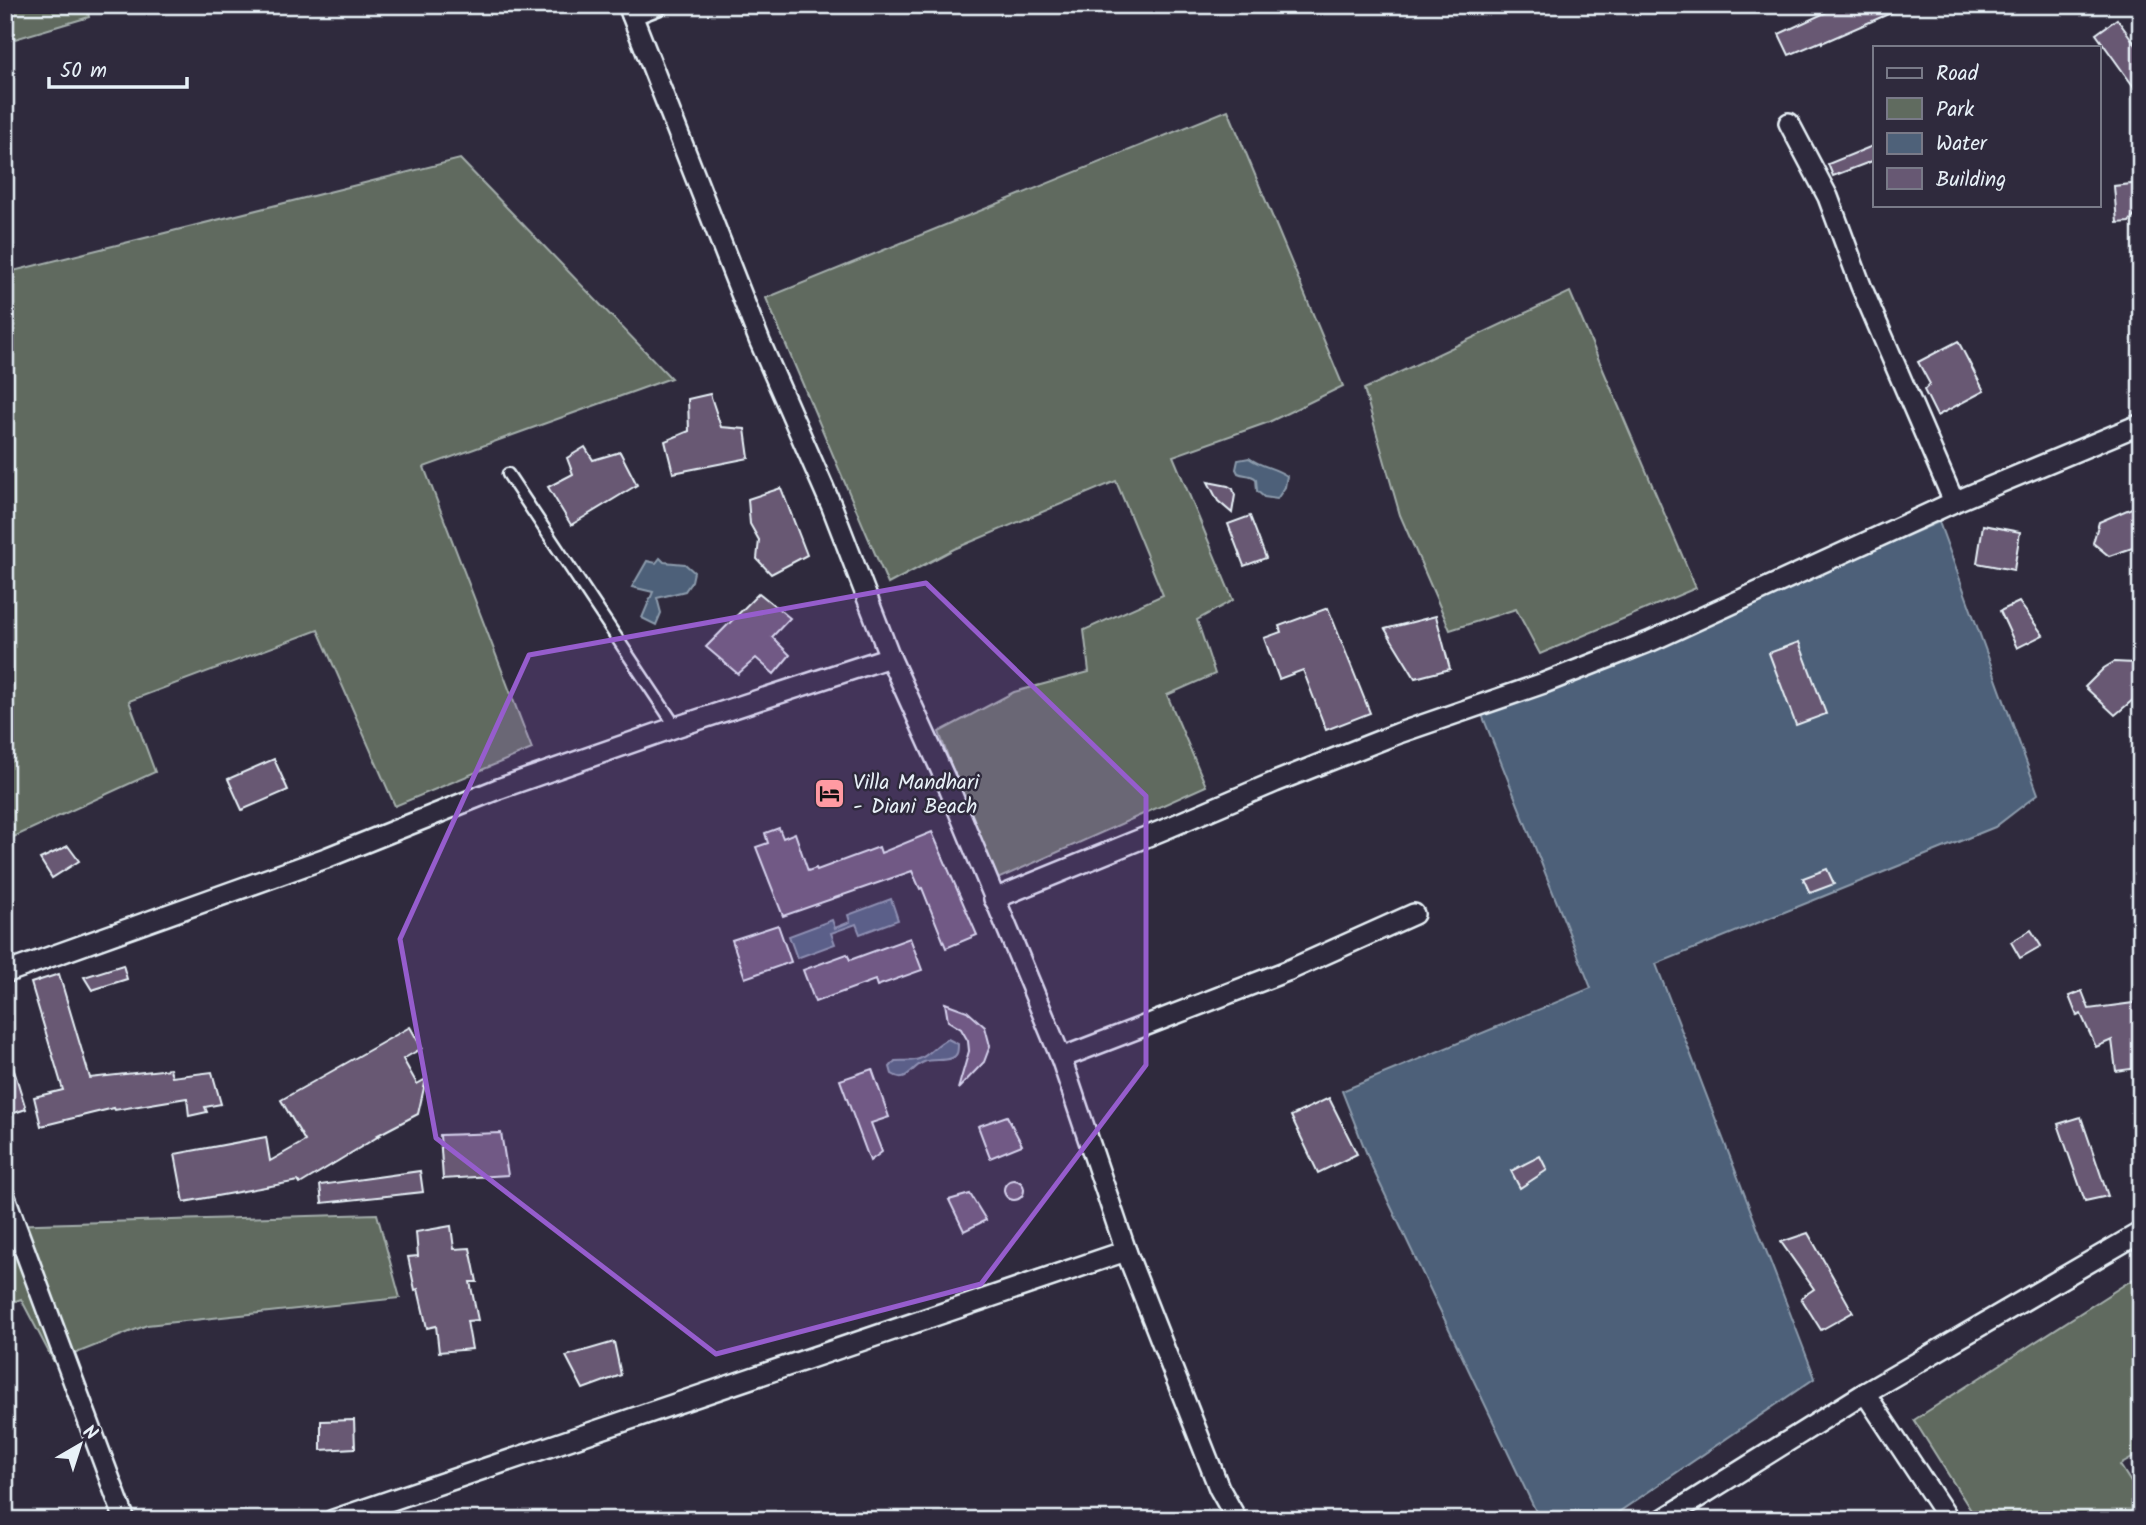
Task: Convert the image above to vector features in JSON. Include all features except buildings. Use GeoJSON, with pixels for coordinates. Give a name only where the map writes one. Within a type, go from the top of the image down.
{"type":"FeatureCollection","features":[{"type":"Feature","properties":{"kind":"street"},"geometry":{"type":"LineString","coordinates":[[658,5],[630,10],[760,342],[832,507],[890,657],[947,783],[1061,1058],[1126,1251],[1219,1488],[1237,1520]]}},
{"type":"Feature","properties":{"kind":"street"},"geometry":{"type":"LineString","coordinates":[[1789,123],[1828,197],[1861,286],[1954,502]]}},
{"type":"Feature","properties":{"kind":"street"},"geometry":{"type":"LineString","coordinates":[[994,899],[1399,733],[1544,684],[1651,641],[1954,502],[2141,424]]}},
{"type":"Feature","properties":{"kind":"street"},"geometry":{"type":"LineString","coordinates":[[5,973],[326,858],[498,789],[890,657]]}},
{"type":"Feature","properties":{"kind":"street"},"geometry":{"type":"LineString","coordinates":[[1061,1058],[1287,971],[1414,914]]}},
{"type":"Feature","properties":{"kind":"street"},"geometry":{"type":"LineString","coordinates":[[5,1197],[125,1520]]}},
{"type":"Feature","properties":{"kind":"street"},"geometry":{"type":"LineString","coordinates":[[1662,1520],[1865,1393],[2141,1232]]}},
{"type":"Feature","properties":{"kind":"street"},"geometry":{"type":"LineString","coordinates":[[333,1520],[1126,1251]]}},
{"type":"Feature","properties":{"kind":"street"},"geometry":{"type":"LineString","coordinates":[[1865,1393],[1949,1520]]}},
{"type":"Feature","properties":{"kind":"lane"},"geometry":{"type":"LineString","coordinates":[[508,474],[676,727]]}},
{"type":"Feature","properties":{"kind":"highlighted area"},"geometry":{"type":"Polygon","coordinates":[[[926,583],[1146,796],[1146,1065],[981,1284],[716,1354],[436,1138],[400,939],[529,655],[926,583]]]}},
{"type":"Feature","properties":{"kind":"green space"},"geometry":{"type":"Polygon","coordinates":[[[5,5],[86,5],[89,17],[5,42],[5,5]]]}},
{"type":"Feature","properties":{"kind":"green space"},"geometry":{"type":"Polygon","coordinates":[[[1228,110],[1343,386],[1269,422],[1173,456],[1233,600],[1197,620],[1215,674],[1167,695],[1206,786],[993,881],[939,732],[1014,692],[1089,672],[1084,630],[1163,595],[1116,481],[954,549],[888,584],[766,298],[1228,110]]]}},
{"type":"Feature","properties":{"kind":"green space"},"geometry":{"type":"Polygon","coordinates":[[[460,159],[671,378],[424,467],[532,749],[395,806],[318,630],[129,701],[155,772],[5,841],[5,273],[460,159]]]}},
{"type":"Feature","properties":{"kind":"green space"},"geometry":{"type":"Polygon","coordinates":[[[1570,292],[1696,588],[1540,654],[1516,609],[1450,630],[1400,515],[1364,389],[1570,292]]]}},
{"type":"Feature","properties":{"kind":"green space"},"geometry":{"type":"Polygon","coordinates":[[[377,1214],[400,1298],[147,1325],[54,1362],[21,1299],[5,1305],[5,1225],[377,1214]]]}},
{"type":"Feature","properties":{"kind":"green space"},"geometry":{"type":"Polygon","coordinates":[[[2141,1274],[2141,1453],[2120,1465],[2141,1498],[2141,1520],[1977,1520],[1914,1420],[2141,1274]]]}},
{"type":"Feature","properties":{"kind":"water"},"geometry":{"type":"Polygon","coordinates":[[[1249,458],[1287,476],[1285,487],[1277,499],[1264,497],[1257,491],[1256,479],[1238,473],[1238,460],[1249,458]]]}},
{"type":"Feature","properties":{"kind":"water"},"geometry":{"type":"Polygon","coordinates":[[[1939,522],[2038,794],[1995,827],[1656,964],[1815,1378],[1607,1520],[1540,1520],[1372,1167],[1342,1091],[1591,988],[1481,712],[1646,649],[1939,522]]]}},
{"type":"Feature","properties":{"kind":"water"},"geometry":{"type":"Polygon","coordinates":[[[660,558],[664,562],[685,564],[694,572],[685,591],[657,598],[661,613],[656,625],[642,618],[653,592],[632,587],[647,561],[656,563],[660,558]]]}},
{"type":"Feature","properties":{"kind":"water"},"geometry":{"type":"Polygon","coordinates":[[[891,899],[898,920],[860,934],[856,924],[831,933],[835,944],[797,958],[789,936],[832,920],[835,928],[850,922],[848,915],[891,899]]]}},
{"type":"Feature","properties":{"kind":"water"},"geometry":{"type":"Polygon","coordinates":[[[948,1039],[958,1044],[954,1057],[924,1062],[905,1076],[897,1077],[892,1074],[890,1067],[895,1061],[919,1059],[948,1039]]]}},
{"type":"Feature","properties":{"kind":"place","name":"Villa Mandhari - Diani Beach"},"geometry":{"type":"Point","coordinates":[830,794]}}]}
